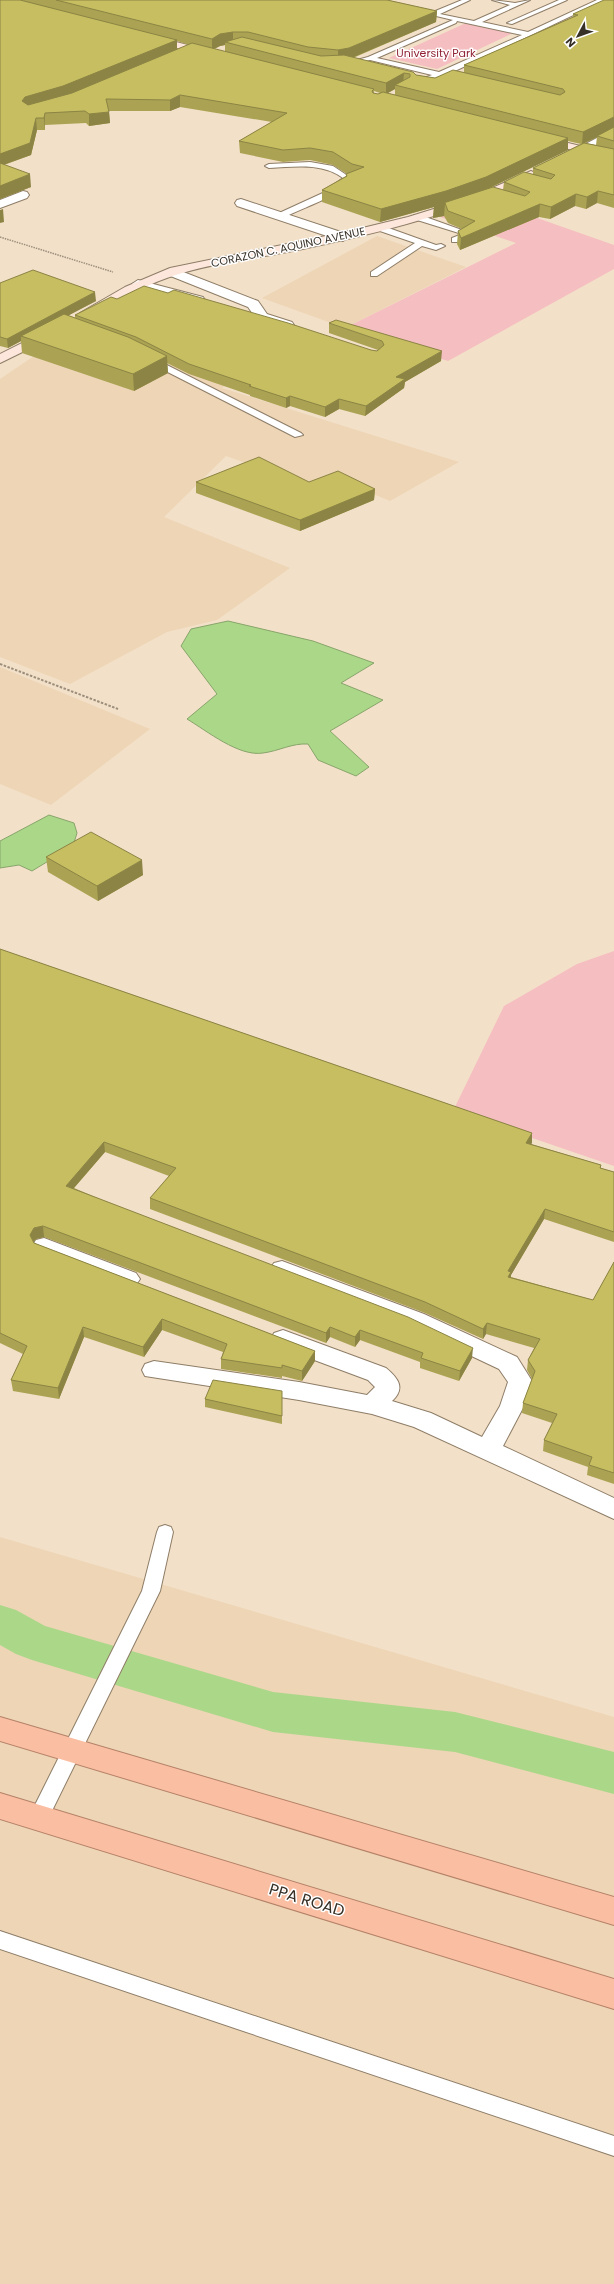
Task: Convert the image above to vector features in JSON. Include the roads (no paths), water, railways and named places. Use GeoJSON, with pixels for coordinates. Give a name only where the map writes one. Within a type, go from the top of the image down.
{"type":"FeatureCollection","features":[{"type":"Feature","properties":{"kind":"highway"},"geometry":{"type":"LineString","coordinates":[[0,1729],[614,1911]]}},
{"type":"Feature","properties":{"kind":"highway","name":"PPA ROAD"},"geometry":{"type":"LineString","coordinates":[[0,1806],[614,1994]]}},
{"type":"Feature","properties":{"kind":"main road"},"geometry":{"type":"LineString","coordinates":[[137,38],[193,49],[218,56],[179,55],[137,38]]}},
{"type":"Feature","properties":{"kind":"main road"},"geometry":{"type":"LineString","coordinates":[[525,135],[614,157]]}},
{"type":"Feature","properties":{"kind":"main road"},"geometry":{"type":"LineString","coordinates":[[568,156],[582,149]]}},
{"type":"Feature","properties":{"kind":"main road","name":"CORAZON C. AQUINO AVENUE"},"geometry":{"type":"LineString","coordinates":[[76,318],[142,283],[173,272],[343,238],[380,228],[496,195],[528,181],[542,169]]}},
{"type":"Feature","properties":{"kind":"main road"},"geometry":{"type":"LineString","coordinates":[[0,359],[56,329]]}},
{"type":"Feature","properties":{"kind":"street"},"geometry":{"type":"LineString","coordinates":[[179,55],[193,49]]}},
{"type":"Feature","properties":{"kind":"street"},"geometry":{"type":"LineString","coordinates":[[582,149],[614,132]]}},
{"type":"Feature","properties":{"kind":"street"},"geometry":{"type":"LineString","coordinates":[[0,204],[23,195]]}},
{"type":"Feature","properties":{"kind":"street"},"geometry":{"type":"LineString","coordinates":[[241,203],[343,238]]}},
{"type":"Feature","properties":{"kind":"street"},"geometry":{"type":"LineString","coordinates":[[173,272],[253,304],[262,317],[296,329]]}},
{"type":"Feature","properties":{"kind":"street"},"geometry":{"type":"LineString","coordinates":[[142,283],[212,303]]}},
{"type":"Feature","properties":{"kind":"street"},"geometry":{"type":"LineString","coordinates":[[44,1246],[150,1288]]}},
{"type":"Feature","properties":{"kind":"street"},"geometry":{"type":"LineString","coordinates":[[261,1261],[416,1320],[508,1363],[520,1381],[512,1406],[488,1450]]}},
{"type":"Feature","properties":{"kind":"street"},"geometry":{"type":"LineString","coordinates":[[260,1330],[377,1374],[388,1383],[387,1391],[372,1405]]}},
{"type":"Feature","properties":{"kind":"street"},"geometry":{"type":"LineString","coordinates":[[154,1370],[299,1391],[372,1405],[422,1420],[614,1509]]}},
{"type":"Feature","properties":{"kind":"lane"},"geometry":{"type":"LineString","coordinates":[[434,14],[467,0]]}},
{"type":"Feature","properties":{"kind":"lane"},"geometry":{"type":"LineString","coordinates":[[495,0],[517,5]]}},
{"type":"Feature","properties":{"kind":"lane"},"geometry":{"type":"LineString","coordinates":[[475,23],[527,0]]}},
{"type":"Feature","properties":{"kind":"lane"},"geometry":{"type":"LineString","coordinates":[[510,23],[564,0]]}},
{"type":"Feature","properties":{"kind":"lane"},"geometry":{"type":"LineString","coordinates":[[416,83],[424,81],[602,0]]}},
{"type":"Feature","properties":{"kind":"lane"},"geometry":{"type":"LineString","coordinates":[[545,8],[571,14]]}},
{"type":"Feature","properties":{"kind":"lane"},"geometry":{"type":"LineString","coordinates":[[457,21],[434,14],[410,11],[457,21],[475,23],[527,34]]}},
{"type":"Feature","properties":{"kind":"lane"},"geometry":{"type":"LineString","coordinates":[[338,64],[370,58],[457,21]]}},
{"type":"Feature","properties":{"kind":"lane"},"geometry":{"type":"LineString","coordinates":[[370,58],[451,77]]}},
{"type":"Feature","properties":{"kind":"lane"},"geometry":{"type":"LineString","coordinates":[[269,166],[324,166],[340,171],[347,178],[345,184],[332,192],[280,216]]}},
{"type":"Feature","properties":{"kind":"lane"},"geometry":{"type":"LineString","coordinates":[[417,217],[469,234],[455,240]]}},
{"type":"Feature","properties":{"kind":"lane"},"geometry":{"type":"LineString","coordinates":[[380,228],[436,248],[441,246]]}},
{"type":"Feature","properties":{"kind":"lane"},"geometry":{"type":"LineString","coordinates":[[374,274],[421,243]]}},
{"type":"Feature","properties":{"kind":"lane"},"geometry":{"type":"LineString","coordinates":[[145,357],[298,435]]}},
{"type":"Feature","properties":{"kind":"lane"},"geometry":{"type":"LineString","coordinates":[[38,1817],[70,1750],[151,1591],[166,1532]]}},
{"type":"Feature","properties":{"kind":"lane"},"geometry":{"type":"LineString","coordinates":[[0,1940],[614,2146]]}},
{"type":"Feature","properties":{"kind":"waterway"},"geometry":{"type":"LineString","coordinates":[[0,1623],[32,1641],[273,1712],[455,1732],[614,1773]]}},
{"type":"Feature","properties":{"kind":"park label","name":"University Park"},"geometry":{"type":"Point","coordinates":[436,53]}}]}
